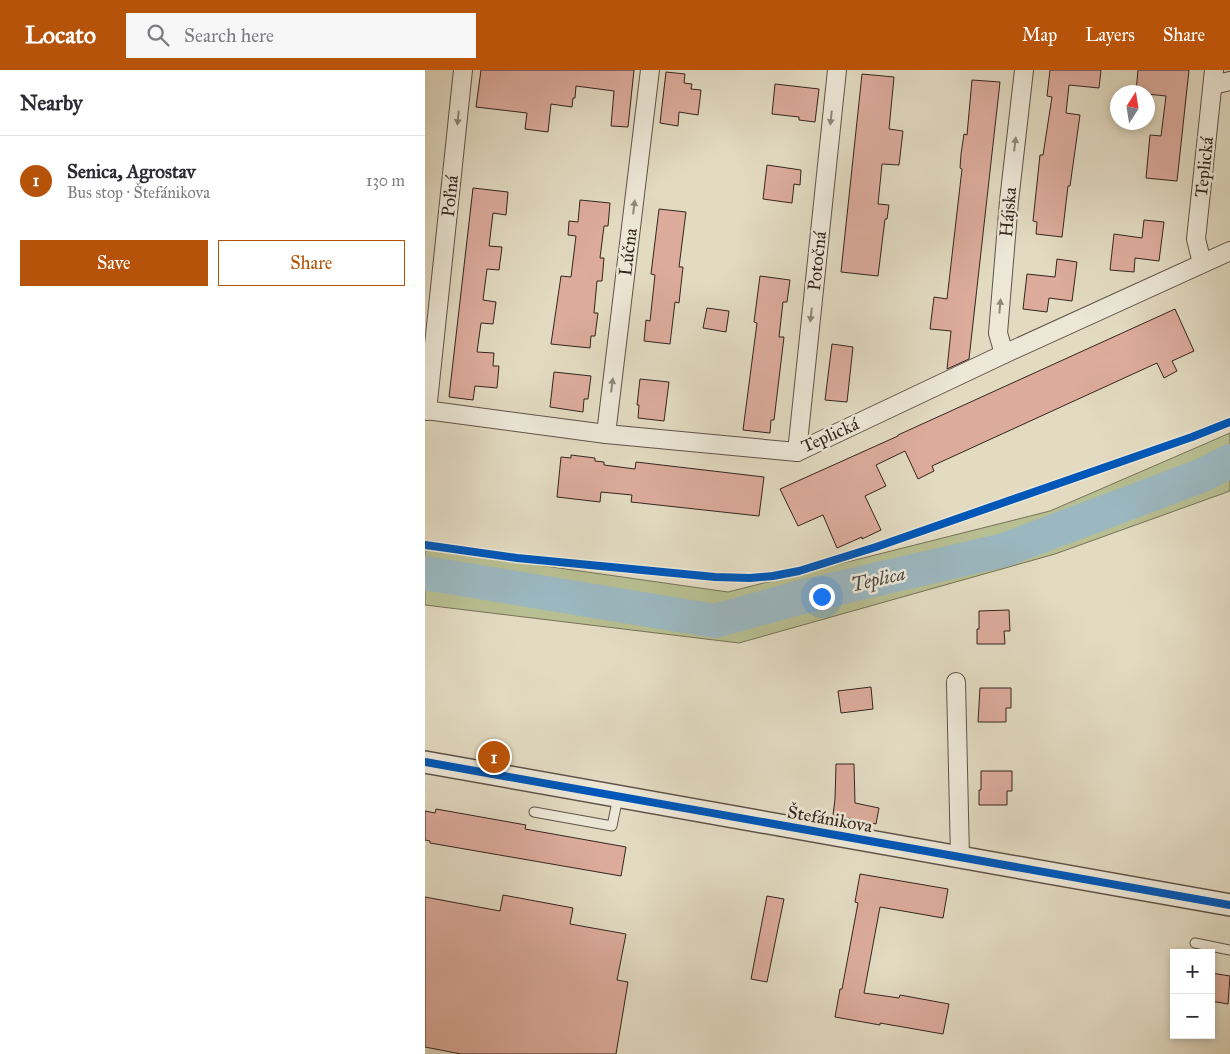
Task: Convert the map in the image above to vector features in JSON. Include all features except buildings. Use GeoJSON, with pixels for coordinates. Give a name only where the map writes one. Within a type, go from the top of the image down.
{"type":"FeatureCollection","features":[{"type":"Feature","properties":{"kind":"street","name":"Poľná"},"geometry":{"type":"LineString","coordinates":[[426,411],[463,70]]}},
{"type":"Feature","properties":{"kind":"street","name":"Lúčna"},"geometry":{"type":"LineString","coordinates":[[606,434],[650,70]]}},
{"type":"Feature","properties":{"kind":"street","name":"Potočná"},"geometry":{"type":"LineString","coordinates":[[797,452],[837,70]]}},
{"type":"Feature","properties":{"kind":"street","name":"Hájska"},"geometry":{"type":"LineString","coordinates":[[1004,354],[998,333],[1009,201],[1024,70]]}},
{"type":"Feature","properties":{"kind":"street","name":"Teplická"},"geometry":{"type":"LineString","coordinates":[[1202,263],[1196,238],[1219,79]]}},
{"type":"Feature","properties":{"kind":"street","name":"Teplická"},"geometry":{"type":"LineString","coordinates":[[426,411],[606,434],[797,452],[1004,354],[1230,251]]}},
{"type":"Feature","properties":{"kind":"street"},"geometry":{"type":"LineString","coordinates":[[956,682],[960,857]]}},
{"type":"Feature","properties":{"kind":"street","name":"Štefánikova"},"geometry":{"type":"LineString","coordinates":[[425,762],[1230,905]]}},
{"type":"Feature","properties":{"kind":"lane"},"geometry":{"type":"LineString","coordinates":[[534,812],[612,826],[618,796]]}},
{"type":"Feature","properties":{"kind":"lane"},"geometry":{"type":"LineString","coordinates":[[1195,944],[1230,950]]}},
{"type":"Feature","properties":{"kind":"green space"},"geometry":{"type":"Polygon","coordinates":[[[1230,433],[1230,491],[1055,554],[739,643],[425,605],[425,549],[728,592],[1050,511],[1230,433]]]}},
{"type":"Feature","properties":{"kind":"waterway","name":"Teplica"},"geometry":{"type":"LineString","coordinates":[[425,573],[715,621],[809,595],[1004,550],[1203,475],[1230,461]]}},
{"type":"Feature","properties":{"kind":"cycle path"},"geometry":{"type":"LineString","coordinates":[[425,545],[517,558],[715,577],[750,578],[773,576],[799,571],[876,547],[1230,422]]}},
{"type":"Feature","properties":{"kind":"cycle path"},"geometry":{"type":"LineString","coordinates":[[425,762],[1230,905]]}},
{"type":"Feature","properties":{"kind":"place","name":"Senica, Agrostav"},"geometry":{"type":"Point","coordinates":[494,757]}}]}
